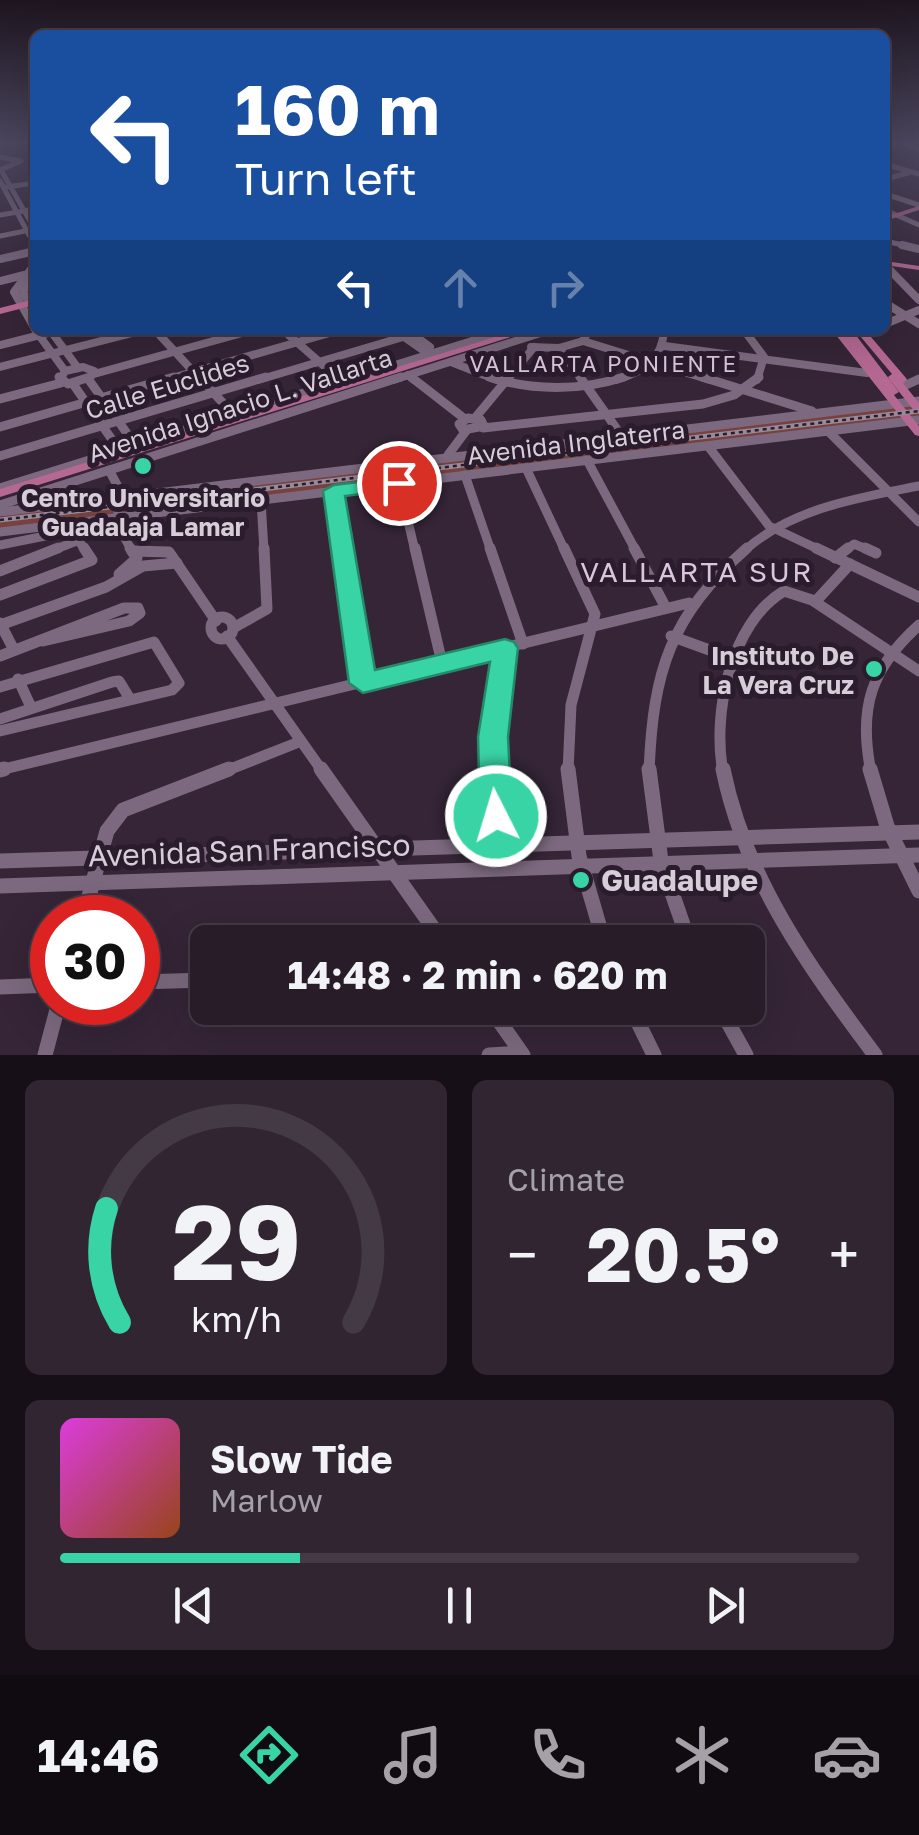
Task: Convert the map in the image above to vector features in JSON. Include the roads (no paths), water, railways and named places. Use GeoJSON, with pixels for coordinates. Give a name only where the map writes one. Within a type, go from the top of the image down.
{"type":"FeatureCollection","features":[{"type":"Feature","properties":{"kind":"main road"},"geometry":{"type":"LineString","coordinates":[[890,214],[919,206]]}},
{"type":"Feature","properties":{"kind":"main road"},"geometry":{"type":"LineString","coordinates":[[890,265],[919,268]]}},
{"type":"Feature","properties":{"kind":"main road"},"geometry":{"type":"LineString","coordinates":[[0,308],[27,302]]}},
{"type":"Feature","properties":{"kind":"main road"},"geometry":{"type":"LineString","coordinates":[[840,335],[867,373],[897,404],[916,414]]}},
{"type":"Feature","properties":{"kind":"main road"},"geometry":{"type":"LineString","coordinates":[[851,335],[916,414]]}},
{"type":"Feature","properties":{"kind":"main road"},"geometry":{"type":"LineString","coordinates":[[864,335],[890,381]]}},
{"type":"Feature","properties":{"kind":"main road"},"geometry":{"type":"LineString","coordinates":[[865,335],[906,385],[919,433]]}},
{"type":"Feature","properties":{"kind":"main road","name":"Avenida Ignacio L. Vallarta"},"geometry":{"type":"LineString","coordinates":[[0,499],[510,336]]}},
{"type":"Feature","properties":{"kind":"main road"},"geometry":{"type":"LineString","coordinates":[[851,351],[890,381]]}},
{"type":"Feature","properties":{"kind":"street"},"geometry":{"type":"LineString","coordinates":[[8,192],[30,226]]}},
{"type":"Feature","properties":{"kind":"street"},"geometry":{"type":"LineString","coordinates":[[890,196],[919,206]]}},
{"type":"Feature","properties":{"kind":"street"},"geometry":{"type":"LineString","coordinates":[[0,215],[30,210]]}},
{"type":"Feature","properties":{"kind":"street"},"geometry":{"type":"LineString","coordinates":[[898,213],[919,225]]}},
{"type":"Feature","properties":{"kind":"street"},"geometry":{"type":"LineString","coordinates":[[0,236],[30,231]]}},
{"type":"Feature","properties":{"kind":"street"},"geometry":{"type":"LineString","coordinates":[[890,242],[919,246]]}},
{"type":"Feature","properties":{"kind":"street"},"geometry":{"type":"LineString","coordinates":[[0,258],[30,250]]}},
{"type":"Feature","properties":{"kind":"street"},"geometry":{"type":"LineString","coordinates":[[890,269],[919,300]]}},
{"type":"Feature","properties":{"kind":"street"},"geometry":{"type":"LineString","coordinates":[[0,281],[30,274]]}},
{"type":"Feature","properties":{"kind":"street"},"geometry":{"type":"LineString","coordinates":[[27,302],[22,288],[30,276]]}},
{"type":"Feature","properties":{"kind":"street"},"geometry":{"type":"LineString","coordinates":[[890,307],[919,324]]}},
{"type":"Feature","properties":{"kind":"street"},"geometry":{"type":"LineString","coordinates":[[890,322],[919,310]]}},
{"type":"Feature","properties":{"kind":"street"},"geometry":{"type":"LineString","coordinates":[[0,344],[30,333]]}},
{"type":"Feature","properties":{"kind":"street"},"geometry":{"type":"LineString","coordinates":[[40,335],[53,354],[61,377],[73,384],[120,451]]}},
{"type":"Feature","properties":{"kind":"street"},"geometry":{"type":"LineString","coordinates":[[56,335],[78,368],[91,374],[102,398],[136,446]]}},
{"type":"Feature","properties":{"kind":"street"},"geometry":{"type":"LineString","coordinates":[[0,367],[124,335]]}},
{"type":"Feature","properties":{"kind":"street"},"geometry":{"type":"LineString","coordinates":[[160,335],[234,416]]}},
{"type":"Feature","properties":{"kind":"street"},"geometry":{"type":"LineString","coordinates":[[73,384],[91,374],[216,335]]}},
{"type":"Feature","properties":{"kind":"street"},"geometry":{"type":"LineString","coordinates":[[173,349],[232,335]]}},
{"type":"Feature","properties":{"kind":"street"},"geometry":{"type":"LineString","coordinates":[[288,335],[342,382]]}},
{"type":"Feature","properties":{"kind":"street"},"geometry":{"type":"LineString","coordinates":[[0,426],[322,335]]}},
{"type":"Feature","properties":{"kind":"street","name":"Calle Euclides"},"geometry":{"type":"LineString","coordinates":[[0,456],[319,362],[393,335]]}},
{"type":"Feature","properties":{"kind":"street"},"geometry":{"type":"LineString","coordinates":[[406,335],[444,358],[505,382],[534,387],[586,386],[627,377],[653,362],[665,346],[664,335]]}},
{"type":"Feature","properties":{"kind":"street"},"geometry":{"type":"LineString","coordinates":[[583,341],[586,335]]}},
{"type":"Feature","properties":{"kind":"street"},"geometry":{"type":"LineString","coordinates":[[448,456],[466,431],[714,402],[745,390],[764,372],[765,359],[761,347],[749,335]]}},
{"type":"Feature","properties":{"kind":"street"},"geometry":{"type":"LineString","coordinates":[[510,336],[534,347],[559,348],[583,341],[816,412]]}},
{"type":"Feature","properties":{"kind":"street"},"geometry":{"type":"LineString","coordinates":[[665,346],[867,373]]}},
{"type":"Feature","properties":{"kind":"street"},"geometry":{"type":"LineString","coordinates":[[466,431],[459,424],[470,418],[534,347]]}},
{"type":"Feature","properties":{"kind":"street"},"geometry":{"type":"LineString","coordinates":[[559,348],[621,435]]}},
{"type":"Feature","properties":{"kind":"street","name":"Avenida Ignacio L. Vallarta"},"geometry":{"type":"LineString","coordinates":[[0,499],[109,470],[408,375],[444,358]]}},
{"type":"Feature","properties":{"kind":"street","name":"Avenida Ignacio L. Vallarta"},"geometry":{"type":"LineString","coordinates":[[0,499],[120,451],[342,382],[444,358]]}},
{"type":"Feature","properties":{"kind":"street"},"geometry":{"type":"LineString","coordinates":[[0,396],[78,368]]}},
{"type":"Feature","properties":{"kind":"street"},"geometry":{"type":"LineString","coordinates":[[408,375],[470,418],[483,422],[483,428]]}},
{"type":"Feature","properties":{"kind":"street"},"geometry":{"type":"LineString","coordinates":[[906,385],[919,379]]}},
{"type":"Feature","properties":{"kind":"street","name":"Avenida Inglaterra"},"geometry":{"type":"LineString","coordinates":[[0,499],[155,491],[897,404],[916,414]]}},
{"type":"Feature","properties":{"kind":"street","name":"Avenida Inglaterra"},"geometry":{"type":"LineString","coordinates":[[0,532],[828,431],[916,414]]}},
{"type":"Feature","properties":{"kind":"street"},"geometry":{"type":"LineString","coordinates":[[828,431],[919,522]]}},
{"type":"Feature","properties":{"kind":"street"},"geometry":{"type":"LineString","coordinates":[[708,446],[776,530],[919,597]]}},
{"type":"Feature","properties":{"kind":"street"},"geometry":{"type":"LineString","coordinates":[[587,460],[666,608]]}},
{"type":"Feature","properties":{"kind":"street"},"geometry":{"type":"LineString","coordinates":[[526,468],[595,614],[571,704],[569,788],[576,844],[599,925]]}},
{"type":"Feature","properties":{"kind":"street"},"geometry":{"type":"LineString","coordinates":[[109,470],[122,494],[116,518],[137,558]]}},
{"type":"Feature","properties":{"kind":"street"},"geometry":{"type":"LineString","coordinates":[[465,475],[523,644]]}},
{"type":"Feature","properties":{"kind":"street"},"geometry":{"type":"LineString","coordinates":[[399,483],[442,664]]}},
{"type":"Feature","properties":{"kind":"street"},"geometry":{"type":"LineString","coordinates":[[684,925],[657,840],[648,725],[656,678],[671,636],[689,603],[729,560],[776,530],[828,506],[885,490],[919,486]]}},
{"type":"Feature","properties":{"kind":"street"},"geometry":{"type":"LineString","coordinates":[[146,514],[125,511],[126,500],[155,491]]}},
{"type":"Feature","properties":{"kind":"street"},"geometry":{"type":"LineString","coordinates":[[334,491],[363,683]]}},
{"type":"Feature","properties":{"kind":"street"},"geometry":{"type":"LineString","coordinates":[[231,628],[267,606],[261,500]]}},
{"type":"Feature","properties":{"kind":"street"},"geometry":{"type":"LineString","coordinates":[[0,544],[65,532],[79,540],[92,560],[0,595]]}},
{"type":"Feature","properties":{"kind":"street"},"geometry":{"type":"LineString","coordinates":[[0,570],[79,540]]}},
{"type":"Feature","properties":{"kind":"street"},"geometry":{"type":"LineString","coordinates":[[835,558],[854,544],[876,553]]}},
{"type":"Feature","properties":{"kind":"street"},"geometry":{"type":"LineString","coordinates":[[14,650],[0,623],[106,587],[137,558],[163,549],[216,620],[231,628],[274,706],[432,925]]}},
{"type":"Feature","properties":{"kind":"street"},"geometry":{"type":"LineString","coordinates":[[137,558],[177,563]]}},
{"type":"Feature","properties":{"kind":"street"},"geometry":{"type":"LineString","coordinates":[[816,601],[850,564]]}},
{"type":"Feature","properties":{"kind":"street"},"geometry":{"type":"LineString","coordinates":[[874,1055],[810,966],[739,838],[721,750],[726,691],[734,660],[750,629],[776,594],[796,590],[888,656],[919,671]]}},
{"type":"Feature","properties":{"kind":"street"},"geometry":{"type":"LineString","coordinates":[[0,770],[689,603]]}},
{"type":"Feature","properties":{"kind":"street"},"geometry":{"type":"LineString","coordinates":[[0,656],[129,620],[140,612],[138,608],[124,608],[43,641]]}},
{"type":"Feature","properties":{"kind":"street"},"geometry":{"type":"LineString","coordinates":[[919,625],[888,656],[869,695],[864,728],[870,775],[886,833],[919,891]]}},
{"type":"Feature","properties":{"kind":"street"},"geometry":{"type":"LineString","coordinates":[[671,636],[734,660]]}},
{"type":"Feature","properties":{"kind":"street"},"geometry":{"type":"LineString","coordinates":[[0,687],[154,642],[179,688],[0,732]]}},
{"type":"Feature","properties":{"kind":"street"},"geometry":{"type":"LineString","coordinates":[[502,868],[492,754],[505,648]]}},
{"type":"Feature","properties":{"kind":"street"},"geometry":{"type":"LineString","coordinates":[[18,679],[30,705]]}},
{"type":"Feature","properties":{"kind":"street"},"geometry":{"type":"LineString","coordinates":[[0,718],[30,705],[118,681],[130,699]]}},
{"type":"Feature","properties":{"kind":"street"},"geometry":{"type":"LineString","coordinates":[[90,895],[111,822],[123,810],[299,742]]}},
{"type":"Feature","properties":{"kind":"street","name":"Avenida San Francisco"},"geometry":{"type":"LineString","coordinates":[[0,861],[919,832]]}},
{"type":"Feature","properties":{"kind":"street","name":"Avenida San Francisco"},"geometry":{"type":"LineString","coordinates":[[0,886],[919,855]]}},
{"type":"Feature","properties":{"kind":"street"},"geometry":{"type":"LineString","coordinates":[[160,981],[190,981]]}},
{"type":"Feature","properties":{"kind":"street"},"geometry":{"type":"LineString","coordinates":[[0,986],[30,985]]}},
{"type":"Feature","properties":{"kind":"street"},"geometry":{"type":"LineString","coordinates":[[45,1055],[53,1025]]}},
{"type":"Feature","properties":{"kind":"street"},"geometry":{"type":"LineString","coordinates":[[502,1025],[522,1054]]}},
{"type":"Feature","properties":{"kind":"street"},"geometry":{"type":"LineString","coordinates":[[639,1025],[654,1055]]}},
{"type":"Feature","properties":{"kind":"street"},"geometry":{"type":"LineString","coordinates":[[729,1025],[746,1055]]}},
{"type":"Feature","properties":{"kind":"street"},"geometry":{"type":"LineString","coordinates":[[490,1055],[522,1054]]}},
{"type":"Feature","properties":{"kind":"railway"},"geometry":{"type":"LineString","coordinates":[[0,520],[919,411]]}},
{"type":"Feature","properties":{"kind":"place","name":"Centro Universitario Guadalaja Lamar"},"geometry":{"type":"Point","coordinates":[143,466]}},
{"type":"Feature","properties":{"kind":"place","name":"Instituto De La Vera Cruz"},"geometry":{"type":"Point","coordinates":[874,669]}},
{"type":"Feature","properties":{"kind":"place","name":"Guadalupe"},"geometry":{"type":"Point","coordinates":[581,880]}},
{"type":"Feature","properties":{"kind":"district","name":"VALLARTA PONIENTE"},"geometry":{"type":"Point","coordinates":[604,363]}},
{"type":"Feature","properties":{"kind":"district","name":"VALLARTA SUR"},"geometry":{"type":"Point","coordinates":[697,571]}}]}
